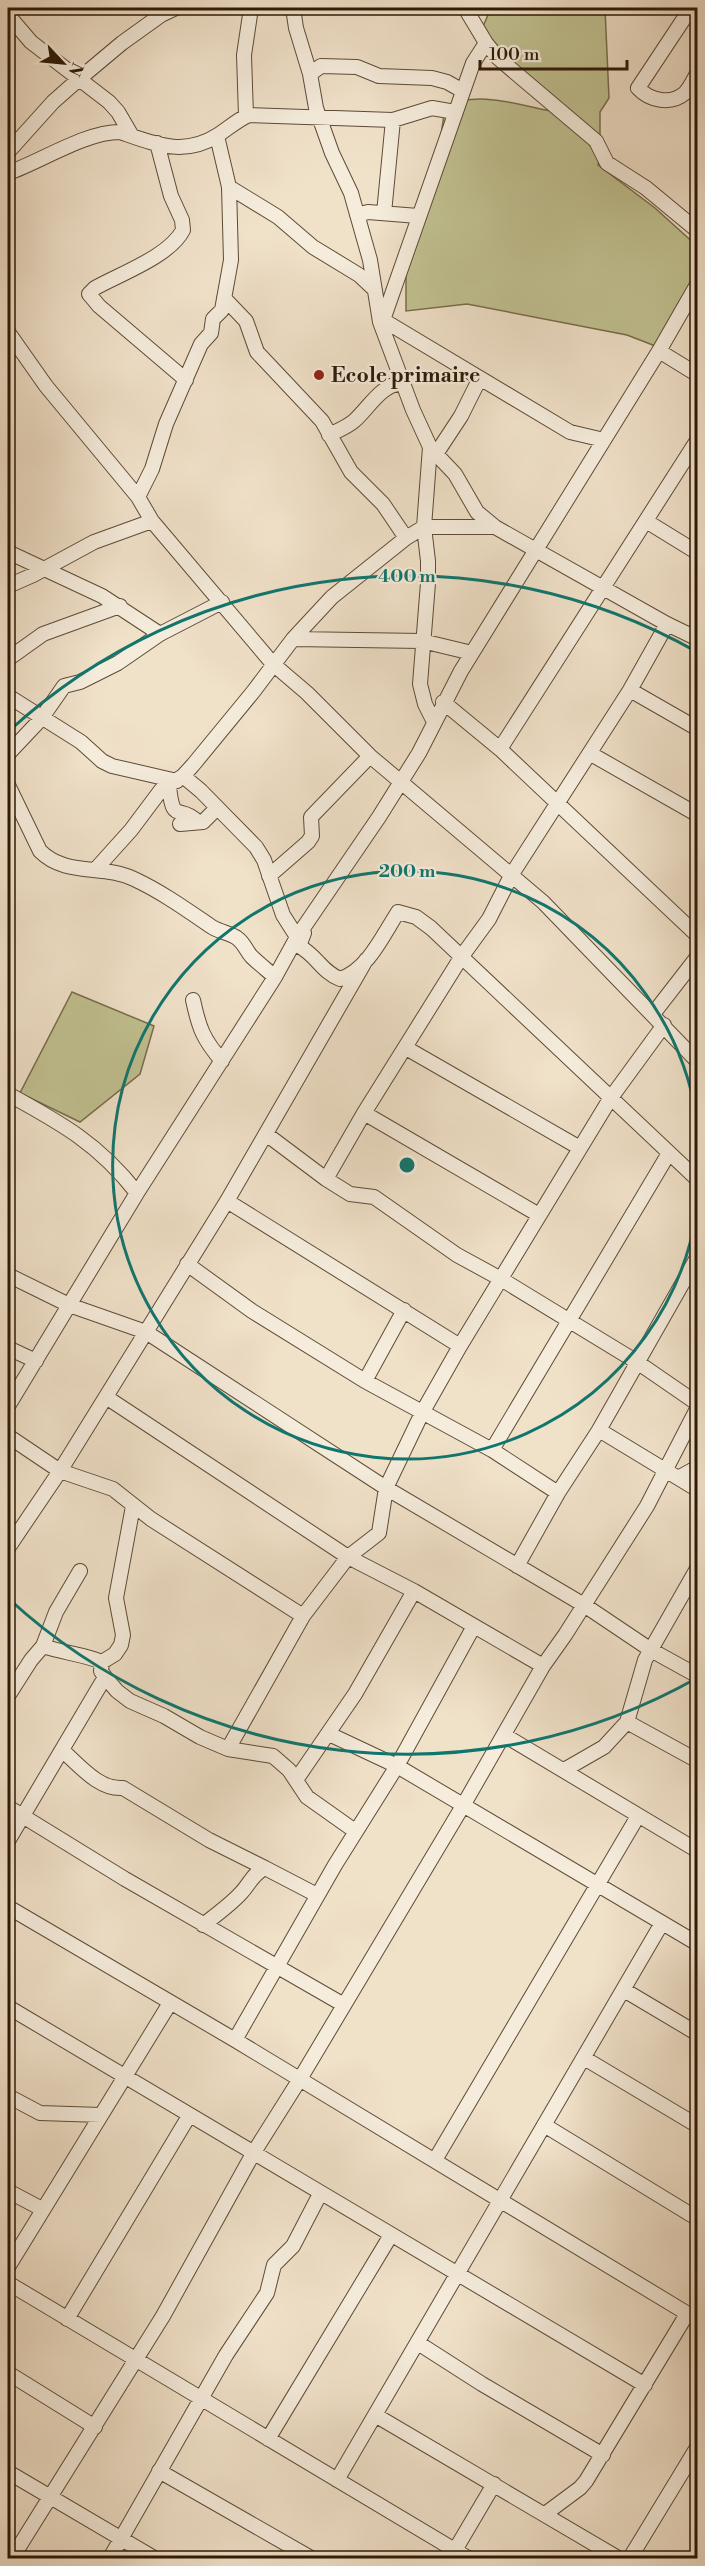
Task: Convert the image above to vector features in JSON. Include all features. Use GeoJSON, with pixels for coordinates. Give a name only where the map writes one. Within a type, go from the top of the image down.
{"type":"FeatureCollection","features":[{"type":"Feature","properties":{"kind":"street"},"geometry":{"type":"LineString","coordinates":[[8,152],[53,102],[79,79],[122,43],[161,15],[176,8]]}},
{"type":"Feature","properties":{"kind":"street"},"geometry":{"type":"LineString","coordinates":[[246,116],[244,55],[251,8]]}},
{"type":"Feature","properties":{"kind":"street"},"geometry":{"type":"LineString","coordinates":[[293,8],[319,118],[351,193],[370,260],[381,321],[402,383],[433,451],[455,474],[477,512],[495,527],[667,624],[698,639]]}},
{"type":"Feature","properties":{"kind":"street"},"geometry":{"type":"LineString","coordinates":[[465,8],[486,43],[506,66],[596,141],[607,163],[645,188],[698,231]]}},
{"type":"Feature","properties":{"kind":"street"},"geometry":{"type":"LineString","coordinates":[[691,8],[638,88],[657,100],[665,101],[686,91],[698,72]]}},
{"type":"Feature","properties":{"kind":"street"},"geometry":{"type":"LineString","coordinates":[[8,15],[13,32],[31,42],[114,107],[132,136]]}},
{"type":"Feature","properties":{"kind":"street"},"geometry":{"type":"LineString","coordinates":[[381,321],[462,91],[473,63],[486,43]]}},
{"type":"Feature","properties":{"kind":"street"},"geometry":{"type":"LineString","coordinates":[[310,74],[321,66],[357,67],[379,76],[432,78],[447,82],[462,91]]}},
{"type":"Feature","properties":{"kind":"street"},"geometry":{"type":"LineString","coordinates":[[8,173],[33,165],[98,134],[120,132],[156,143],[188,148],[217,136],[246,116],[393,120],[432,108],[455,112]]}},
{"type":"Feature","properties":{"kind":"street"},"geometry":{"type":"LineString","coordinates":[[384,213],[393,120]]}},
{"type":"Feature","properties":{"kind":"street"},"geometry":{"type":"LineString","coordinates":[[138,497],[152,469],[166,424],[201,344],[211,333],[213,319],[222,310],[231,260],[229,187],[217,136]]}},
{"type":"Feature","properties":{"kind":"street"},"geometry":{"type":"LineString","coordinates":[[156,143],[171,196],[182,220],[183,230],[170,245],[156,255],[95,288],[89,294],[99,306],[186,380]]}},
{"type":"Feature","properties":{"kind":"street"},"geometry":{"type":"LineString","coordinates":[[229,187],[278,217],[313,247],[359,275],[375,290]]}},
{"type":"Feature","properties":{"kind":"street"},"geometry":{"type":"LineString","coordinates":[[357,215],[368,212],[418,216]]}},
{"type":"Feature","properties":{"kind":"street"},"geometry":{"type":"LineString","coordinates":[[8,1406],[137,1193],[275,977],[297,937],[419,753],[443,702],[472,653],[537,552],[698,283]]}},
{"type":"Feature","properties":{"kind":"street"},"geometry":{"type":"LineString","coordinates":[[224,298],[246,321],[257,352],[322,421],[351,471],[383,504],[406,538]]}},
{"type":"Feature","properties":{"kind":"street"},"geometry":{"type":"LineString","coordinates":[[381,321],[570,432],[604,440]]}},
{"type":"Feature","properties":{"kind":"street"},"geometry":{"type":"LineString","coordinates":[[8,332],[46,386],[138,497],[152,521],[273,664],[307,693],[370,756],[543,902],[698,1062]]}},
{"type":"Feature","properties":{"kind":"street"},"geometry":{"type":"LineString","coordinates":[[659,351],[698,375]]}},
{"type":"Feature","properties":{"kind":"street"},"geometry":{"type":"LineString","coordinates":[[434,722],[425,704],[420,684],[428,561],[424,527],[433,451],[461,416],[480,378]]}},
{"type":"Feature","properties":{"kind":"street"},"geometry":{"type":"LineString","coordinates":[[329,435],[354,421],[379,395],[395,384],[402,383]]}},
{"type":"Feature","properties":{"kind":"street"},"geometry":{"type":"LineString","coordinates":[[500,749],[602,586],[646,521],[692,462],[698,440]]}},
{"type":"Feature","properties":{"kind":"street"},"geometry":{"type":"LineString","coordinates":[[8,586],[94,542],[152,521]]}},
{"type":"Feature","properties":{"kind":"street"},"geometry":{"type":"LineString","coordinates":[[646,521],[698,553]]}},
{"type":"Feature","properties":{"kind":"street"},"geometry":{"type":"LineString","coordinates":[[95,870],[132,830],[161,790],[176,781],[253,692],[293,639],[332,597],[406,538],[424,527],[495,527]]}},
{"type":"Feature","properties":{"kind":"street"},"geometry":{"type":"LineString","coordinates":[[8,552],[120,606],[160,634]]}},
{"type":"Feature","properties":{"kind":"street"},"geometry":{"type":"LineString","coordinates":[[8,754],[41,719],[64,686],[80,682],[118,663],[160,634],[222,602]]}},
{"type":"Feature","properties":{"kind":"street"},"geometry":{"type":"LineString","coordinates":[[8,659],[43,634],[120,606]]}},
{"type":"Feature","properties":{"kind":"street"},"geometry":{"type":"LineString","coordinates":[[326,1179],[364,1113],[462,956],[489,919],[512,874],[591,754],[667,624]]}},
{"type":"Feature","properties":{"kind":"street"},"geometry":{"type":"LineString","coordinates":[[293,639],[422,641],[472,653]]}},
{"type":"Feature","properties":{"kind":"street"},"geometry":{"type":"LineString","coordinates":[[630,690],[698,729]]}},
{"type":"Feature","properties":{"kind":"street"},"geometry":{"type":"LineString","coordinates":[[8,696],[41,719],[81,742],[112,766],[176,781],[217,807],[256,848],[264,860],[283,915],[297,937]]}},
{"type":"Feature","properties":{"kind":"street"},"geometry":{"type":"LineString","coordinates":[[443,702],[500,749],[698,936]]}},
{"type":"Feature","properties":{"kind":"street"},"geometry":{"type":"LineString","coordinates":[[591,754],[698,815]]}},
{"type":"Feature","properties":{"kind":"street"},"geometry":{"type":"LineString","coordinates":[[269,876],[308,842],[312,836],[311,817],[370,756]]}},
{"type":"Feature","properties":{"kind":"street"},"geometry":{"type":"LineString","coordinates":[[176,781],[171,805],[178,814],[191,816],[198,822]]}},
{"type":"Feature","properties":{"kind":"street"},"geometry":{"type":"LineString","coordinates":[[8,785],[40,851],[48,859],[60,865],[131,877],[196,914],[217,930],[237,938],[250,955],[275,977]]}},
{"type":"Feature","properties":{"kind":"street"},"geometry":{"type":"LineString","coordinates":[[180,824],[203,822],[217,807]]}},
{"type":"Feature","properties":{"kind":"street"},"geometry":{"type":"LineString","coordinates":[[8,1548],[15,1541],[60,1471],[227,1201],[366,960],[398,912],[416,917],[431,928],[698,1180]]}},
{"type":"Feature","properties":{"kind":"street"},"geometry":{"type":"LineString","coordinates":[[309,921],[299,946],[312,953],[325,971],[340,979],[356,971],[366,960]]}},
{"type":"Feature","properties":{"kind":"street"},"geometry":{"type":"LineString","coordinates":[[653,1014],[698,956]]}},
{"type":"Feature","properties":{"kind":"street"},"geometry":{"type":"LineString","coordinates":[[193,1000],[200,1032],[222,1061]]}},
{"type":"Feature","properties":{"kind":"street"},"geometry":{"type":"LineString","coordinates":[[228,1749],[303,1616],[348,1557],[379,1533],[386,1488],[422,1413],[460,1346],[610,1099],[664,1025]]}},
{"type":"Feature","properties":{"kind":"street"},"geometry":{"type":"LineString","coordinates":[[406,1048],[580,1148]]}},
{"type":"Feature","properties":{"kind":"street"},"geometry":{"type":"LineString","coordinates":[[8,1094],[80,1136],[122,1173],[137,1193]]}},
{"type":"Feature","properties":{"kind":"street"},"geometry":{"type":"LineString","coordinates":[[364,1113],[539,1215]]}},
{"type":"Feature","properties":{"kind":"street"},"geometry":{"type":"LineString","coordinates":[[12,2559],[184,2279],[254,2152],[464,1804],[543,1666],[647,1506],[698,1406],[637,1362],[501,1279],[457,1256],[374,1197],[350,1194],[326,1179],[266,1134]]}},
{"type":"Feature","properties":{"kind":"street"},"geometry":{"type":"LineString","coordinates":[[492,1450],[669,1153]]}},
{"type":"Feature","properties":{"kind":"street"},"geometry":{"type":"LineString","coordinates":[[227,1201],[460,1346]]}},
{"type":"Feature","properties":{"kind":"street"},"geometry":{"type":"LineString","coordinates":[[517,1566],[558,1493],[599,1430],[698,1256]]}},
{"type":"Feature","properties":{"kind":"street"},"geometry":{"type":"LineString","coordinates":[[187,1264],[252,1311],[365,1381],[492,1450],[558,1493]]}},
{"type":"Feature","properties":{"kind":"street"},"geometry":{"type":"LineString","coordinates":[[8,1275],[69,1305],[146,1332],[386,1488],[584,1605],[651,1650],[698,1676]]}},
{"type":"Feature","properties":{"kind":"street"},"geometry":{"type":"LineString","coordinates":[[365,1381],[404,1310]]}},
{"type":"Feature","properties":{"kind":"street"},"geometry":{"type":"LineString","coordinates":[[8,1348],[36,1361]]}},
{"type":"Feature","properties":{"kind":"street"},"geometry":{"type":"LineString","coordinates":[[106,1397],[348,1557],[414,1591],[543,1666]]}},
{"type":"Feature","properties":{"kind":"street"},"geometry":{"type":"LineString","coordinates":[[599,1430],[698,1490]]}},
{"type":"Feature","properties":{"kind":"street"},"geometry":{"type":"LineString","coordinates":[[8,1436],[60,1471],[113,1489],[133,1506],[303,1616]]}},
{"type":"Feature","properties":{"kind":"street"},"geometry":{"type":"LineString","coordinates":[[678,1478],[698,1467]]}},
{"type":"Feature","properties":{"kind":"street"},"geometry":{"type":"LineString","coordinates":[[102,1662],[116,1654],[123,1635],[116,1598],[133,1506]]}},
{"type":"Feature","properties":{"kind":"street"},"geometry":{"type":"LineString","coordinates":[[8,1696],[31,1660],[43,1646],[56,1612],[80,1572]]}},
{"type":"Feature","properties":{"kind":"street"},"geometry":{"type":"LineString","coordinates":[[564,1770],[604,1747],[627,1722],[640,1675],[651,1650],[696,1575]]}},
{"type":"Feature","properties":{"kind":"street"},"geometry":{"type":"LineString","coordinates":[[296,1780],[329,1734],[414,1591]]}},
{"type":"Feature","properties":{"kind":"street"},"geometry":{"type":"LineString","coordinates":[[235,2040],[317,1895],[397,1766],[474,1626]]}},
{"type":"Feature","properties":{"kind":"street"},"geometry":{"type":"LineString","coordinates":[[43,1646],[70,1655],[85,1655],[102,1662]]}},
{"type":"Feature","properties":{"kind":"street"},"geometry":{"type":"LineString","coordinates":[[102,1662],[101,1671],[105,1677],[130,1701],[228,1749],[273,1756],[296,1780],[307,1797],[356,1831]]}},
{"type":"Feature","properties":{"kind":"street"},"geometry":{"type":"LineString","coordinates":[[8,1841],[105,1677]]}},
{"type":"Feature","properties":{"kind":"street"},"geometry":{"type":"LineString","coordinates":[[627,1722],[698,1761]]}},
{"type":"Feature","properties":{"kind":"street"},"geometry":{"type":"LineString","coordinates":[[329,1734],[397,1766],[464,1804],[698,1944]]}},
{"type":"Feature","properties":{"kind":"street"},"geometry":{"type":"LineString","coordinates":[[504,1735],[698,1851]]}},
{"type":"Feature","properties":{"kind":"street"},"geometry":{"type":"LineString","coordinates":[[62,1750],[93,1778],[111,1789],[123,1788],[209,1840],[317,1895]]}},
{"type":"Feature","properties":{"kind":"street"},"geometry":{"type":"LineString","coordinates":[[8,1806],[55,1838],[344,2005]]}},
{"type":"Feature","properties":{"kind":"street"},"geometry":{"type":"LineString","coordinates":[[435,2160],[638,1816]]}},
{"type":"Feature","properties":{"kind":"street"},"geometry":{"type":"LineString","coordinates":[[203,1925],[241,1894],[257,1873],[264,1868]]}},
{"type":"Feature","properties":{"kind":"street"},"geometry":{"type":"LineString","coordinates":[[8,1907],[499,2198],[692,2317],[645,2385],[603,2455],[580,2488],[544,2514]]}},
{"type":"Feature","properties":{"kind":"street"},"geometry":{"type":"LineString","coordinates":[[337,2480],[478,2241],[499,2198],[544,2126],[662,1923]]}},
{"type":"Feature","properties":{"kind":"street"},"geometry":{"type":"LineString","coordinates":[[624,1990],[698,2034]]}},
{"type":"Feature","properties":{"kind":"street"},"geometry":{"type":"LineString","coordinates":[[8,2267],[170,2003]]}},
{"type":"Feature","properties":{"kind":"street"},"geometry":{"type":"LineString","coordinates":[[8,2007],[645,2385]]}},
{"type":"Feature","properties":{"kind":"street"},"geometry":{"type":"LineString","coordinates":[[584,2058],[698,2126]]}},
{"type":"Feature","properties":{"kind":"street"},"geometry":{"type":"LineString","coordinates":[[8,2096],[40,2113],[101,2115]]}},
{"type":"Feature","properties":{"kind":"street"},"geometry":{"type":"LineString","coordinates":[[67,2319],[189,2116]]}},
{"type":"Feature","properties":{"kind":"street"},"geometry":{"type":"LineString","coordinates":[[544,2126],[698,2219]]}},
{"type":"Feature","properties":{"kind":"street"},"geometry":{"type":"LineString","coordinates":[[8,2191],[42,2209]]}},
{"type":"Feature","properties":{"kind":"street"},"geometry":{"type":"LineString","coordinates":[[110,2559],[226,2355],[267,2293],[274,2265],[293,2246],[320,2193]]}},
{"type":"Feature","properties":{"kind":"street"},"geometry":{"type":"LineString","coordinates":[[268,2439],[391,2235]]}},
{"type":"Feature","properties":{"kind":"street"},"geometry":{"type":"LineString","coordinates":[[9,2290],[67,2319],[337,2480],[452,2555],[468,2559]]}},
{"type":"Feature","properties":{"kind":"street"},"geometry":{"type":"LineString","coordinates":[[418,2343],[482,2384],[603,2455]]}},
{"type":"Feature","properties":{"kind":"street"},"geometry":{"type":"LineString","coordinates":[[8,2373],[95,2427]]}},
{"type":"Feature","properties":{"kind":"street"},"geometry":{"type":"LineString","coordinates":[[375,2415],[618,2559]]}},
{"type":"Feature","properties":{"kind":"street"},"geometry":{"type":"LineString","coordinates":[[630,2559],[698,2446]]}},
{"type":"Feature","properties":{"kind":"street"},"geometry":{"type":"LineString","coordinates":[[8,2472],[154,2559]]}},
{"type":"Feature","properties":{"kind":"street"},"geometry":{"type":"LineString","coordinates":[[159,2472],[311,2559]]}},
{"type":"Feature","properties":{"kind":"street"},"geometry":{"type":"LineString","coordinates":[[452,2555],[494,2484]]}},
{"type":"Feature","properties":{"kind":"green space"},"geometry":{"type":"Polygon","coordinates":[[[491,8],[605,8],[609,98],[600,112],[598,165],[655,208],[697,246],[697,271],[658,347],[627,335],[467,304],[406,311],[406,248],[437,162],[445,108],[457,102],[483,99],[511,102],[551,111],[481,31],[491,8]]]}},
{"type":"Feature","properties":{"kind":"green space"},"geometry":{"type":"Polygon","coordinates":[[[72,992],[154,1026],[140,1074],[80,1122],[20,1093],[72,992]]]}},
{"type":"Feature","properties":{"kind":"place","name":"Ecole primaire"},"geometry":{"type":"Point","coordinates":[319,375]}}]}
